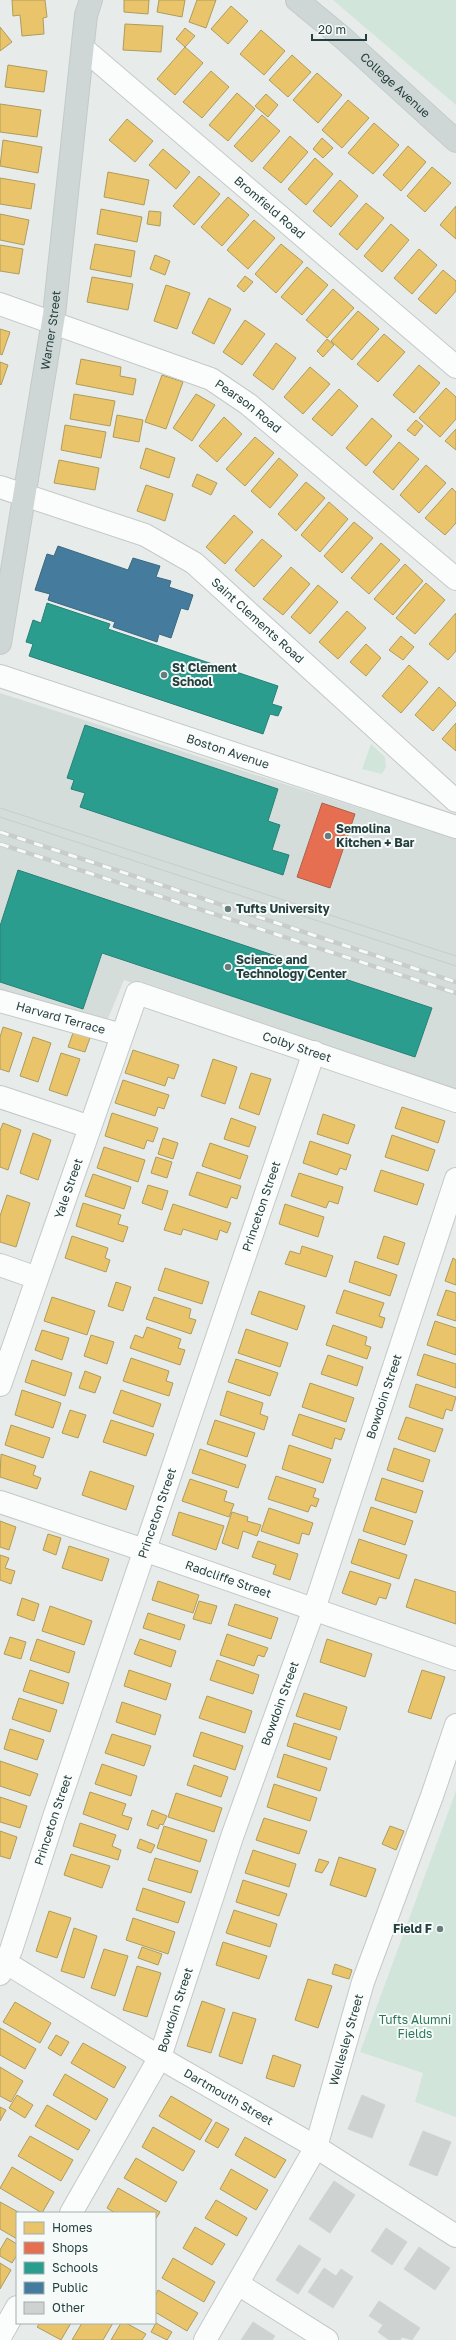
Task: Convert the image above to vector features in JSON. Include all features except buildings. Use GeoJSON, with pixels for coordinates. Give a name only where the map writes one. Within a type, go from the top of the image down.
{"type":"FeatureCollection","features":[{"type":"Feature","properties":{"kind":"main road","name":"College Avenue"},"geometry":{"type":"LineString","coordinates":[[297,0],[343,38],[456,141]]}},
{"type":"Feature","properties":{"kind":"main road","name":"Warner Street"},"geometry":{"type":"LineString","coordinates":[[0,643],[26,495],[53,322],[84,49],[86,5]]}},
{"type":"Feature","properties":{"kind":"street","name":"Bromfield Road"},"geometry":{"type":"LineString","coordinates":[[84,49],[456,366]]}},
{"type":"Feature","properties":{"kind":"street","name":"Pearson Road"},"geometry":{"type":"LineString","coordinates":[[0,304],[211,378],[248,404],[456,579]]}},
{"type":"Feature","properties":{"kind":"street","name":"Saint Clements Road"},"geometry":{"type":"LineString","coordinates":[[0,487],[145,535],[194,563],[456,800]]}},
{"type":"Feature","properties":{"kind":"street","name":"Boston Avenue"},"geometry":{"type":"LineString","coordinates":[[0,676],[456,827]]}},
{"type":"Feature","properties":{"kind":"street","name":"Yale Street"},"geometry":{"type":"LineString","coordinates":[[0,1384],[137,993]]}},
{"type":"Feature","properties":{"kind":"street","name":"Colby Street"},"geometry":{"type":"LineString","coordinates":[[137,993],[456,1101]]}},
{"type":"Feature","properties":{"kind":"street","name":"Harvard Terrace"},"geometry":{"type":"LineString","coordinates":[[0,1000],[122,1035]]}},
{"type":"Feature","properties":{"kind":"street","name":"Princeton Street"},"geometry":{"type":"LineString","coordinates":[[2,1965],[210,1361],[314,1052]]}},
{"type":"Feature","properties":{"kind":"street"},"geometry":{"type":"LineString","coordinates":[[0,1096],[90,1127]]}},
{"type":"Feature","properties":{"kind":"street","name":"Bowdoin Street"},"geometry":{"type":"LineString","coordinates":[[72,2212],[160,2057],[232,1837],[314,1608],[456,1179]]}},
{"type":"Feature","properties":{"kind":"street"},"geometry":{"type":"LineString","coordinates":[[0,1265],[37,1278]]}},
{"type":"Feature","properties":{"kind":"street","name":"Radcliffe Street"},"geometry":{"type":"LineString","coordinates":[[0,1502],[314,1608],[456,1659]]}},
{"type":"Feature","properties":{"kind":"street","name":"Wellesley Street"},"geometry":{"type":"LineString","coordinates":[[205,2340],[316,2147],[363,1982],[432,1796],[456,1725]]}},
{"type":"Feature","properties":{"kind":"street","name":"Dartmouth Street"},"geometry":{"type":"LineString","coordinates":[[2,1965],[316,2147],[456,2236]]}},
{"type":"Feature","properties":{"kind":"street"},"geometry":{"type":"LineString","coordinates":[[238,2284],[327,2340]]}},
{"type":"Feature","properties":{"kind":"street"},"geometry":{"type":"LineString","coordinates":[[0,2337],[16,2309]]}},
{"type":"Feature","properties":{"kind":"shaded area","name":"Tufts University"},"geometry":{"type":"Polygon","coordinates":[[[0,693],[456,839],[456,1094],[124,980],[107,1021],[0,991],[0,693]]]}},
{"type":"Feature","properties":{"kind":"green space"},"geometry":{"type":"Polygon","coordinates":[[[333,0],[456,0],[456,105],[333,0]]]}},
{"type":"Feature","properties":{"kind":"green space"},"geometry":{"type":"Polygon","coordinates":[[[371,744],[385,757],[386,767],[382,774],[362,769],[371,744]]]}},
{"type":"Feature","properties":{"kind":"green space","name":"Tufts Alumni Fields"},"geometry":{"type":"Polygon","coordinates":[[[456,1791],[456,2117],[415,2102],[423,2073],[360,2052],[456,1791]]]}},
{"type":"Feature","properties":{"kind":"tram line"},"geometry":{"type":"LineString","coordinates":[[0,808],[456,956]]}},
{"type":"Feature","properties":{"kind":"tram line"},"geometry":{"type":"LineString","coordinates":[[0,817],[456,966]]}},
{"type":"Feature","properties":{"kind":"railway"},"geometry":{"type":"LineString","coordinates":[[0,832],[456,982]]}},
{"type":"Feature","properties":{"kind":"railway"},"geometry":{"type":"LineString","coordinates":[[0,844],[456,993]]}},
{"type":"Feature","properties":{"kind":"place","name":"St Clement School"},"geometry":{"type":"Point","coordinates":[164,675]}},
{"type":"Feature","properties":{"kind":"place","name":"Semolina Kitchen + Bar"},"geometry":{"type":"Point","coordinates":[328,836]}},
{"type":"Feature","properties":{"kind":"place","name":"Tufts University"},"geometry":{"type":"Point","coordinates":[228,909]}},
{"type":"Feature","properties":{"kind":"place","name":"Science and Technology Center"},"geometry":{"type":"Point","coordinates":[228,967]}},
{"type":"Feature","properties":{"kind":"place","name":"Field F"},"geometry":{"type":"Point","coordinates":[440,1929]}}]}
